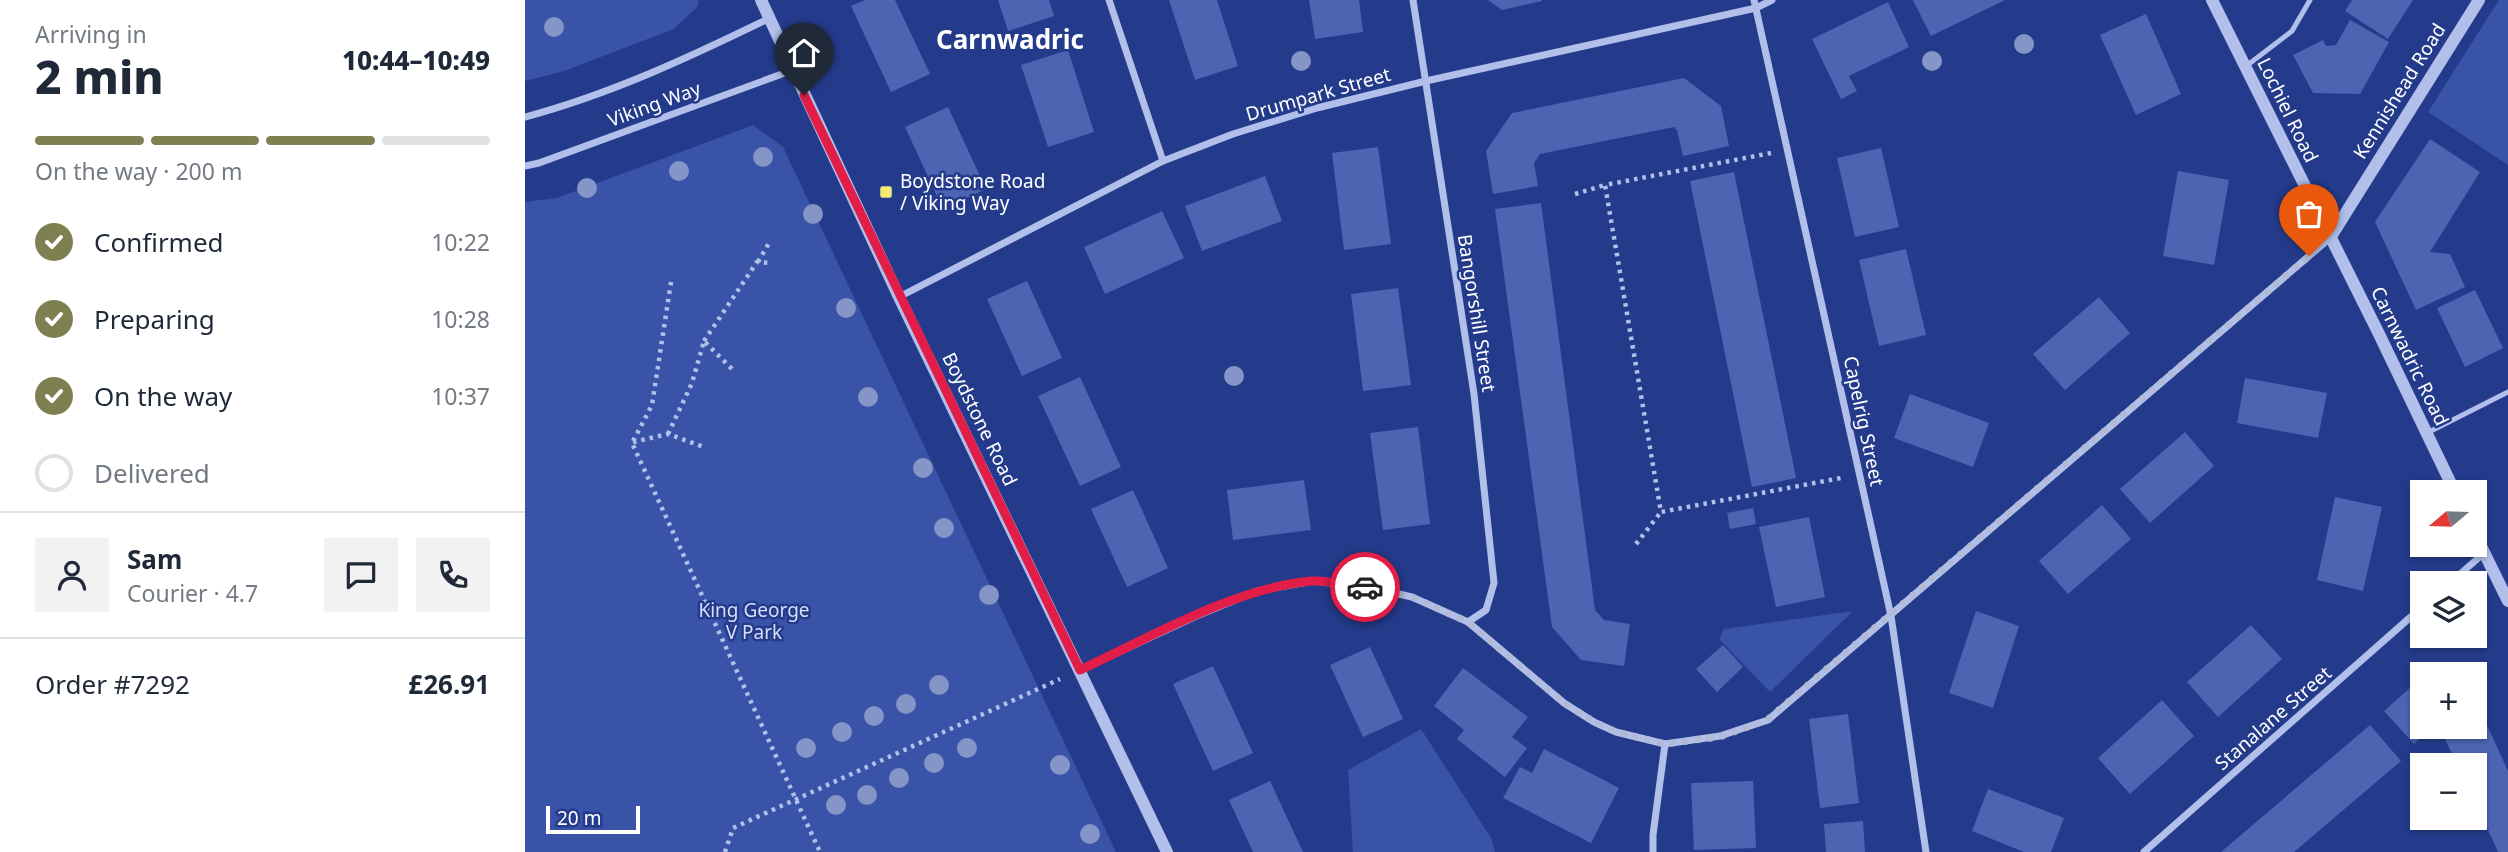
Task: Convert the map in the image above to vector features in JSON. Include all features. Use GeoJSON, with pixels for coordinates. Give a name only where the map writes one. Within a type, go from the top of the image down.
{"type":"FeatureCollection","features":[{"type":"Feature","properties":{"kind":"street","name":"Boydstone Road"},"geometry":{"type":"LineString","coordinates":[[761,0],[899,297],[1167,852]]}},
{"type":"Feature","properties":{"kind":"street"},"geometry":{"type":"LineString","coordinates":[[1109,0],[1163,161]]}},
{"type":"Feature","properties":{"kind":"street","name":"Bangorshill Street"},"geometry":{"type":"LineString","coordinates":[[1413,0],[1474,394],[1494,583],[1486,610],[1468,622]]}},
{"type":"Feature","properties":{"kind":"street","name":"Drumpark Street"},"geometry":{"type":"LineString","coordinates":[[899,297],[1163,161],[1233,134],[1317,108],[1772,0]]}},
{"type":"Feature","properties":{"kind":"street","name":"Lochiel Road"},"geometry":{"type":"LineString","coordinates":[[2212,0],[2330,238]]}},
{"type":"Feature","properties":{"kind":"street","name":"Kennishead Road"},"geometry":{"type":"LineString","coordinates":[[2330,238],[2479,0]]}},
{"type":"Feature","properties":{"kind":"street","name":"Capelrig Street"},"geometry":{"type":"LineString","coordinates":[[1755,4],[1891,616],[1926,852]]}},
{"type":"Feature","properties":{"kind":"street","name":"Viking Way"},"geometry":{"type":"LineString","coordinates":[[525,117],[575,103],[671,66],[770,18]]}},
{"type":"Feature","properties":{"kind":"street","name":"Viking Way"},"geometry":{"type":"LineString","coordinates":[[525,166],[793,70]]}},
{"type":"Feature","properties":{"kind":"street"},"geometry":{"type":"LineString","coordinates":[[1080,670],[1257,591],[1313,581],[1372,588],[1412,597],[1468,622],[1564,703],[1616,732],[1665,744],[1720,737],[1767,720],[2330,238]]}},
{"type":"Feature","properties":{"kind":"street","name":"Carnwadric Road"},"geometry":{"type":"LineString","coordinates":[[2330,238],[2449,480]]}},
{"type":"Feature","properties":{"kind":"street"},"geometry":{"type":"LineString","coordinates":[[2463,571],[2479,557]]}},
{"type":"Feature","properties":{"kind":"street"},"geometry":{"type":"LineString","coordinates":[[2486,557],[2508,601]]}},
{"type":"Feature","properties":{"kind":"street","name":"Stanalane Street"},"geometry":{"type":"LineString","coordinates":[[2144,852],[2410,618]]}},
{"type":"Feature","properties":{"kind":"street"},"geometry":{"type":"LineString","coordinates":[[1653,852],[1665,744]]}},
{"type":"Feature","properties":{"kind":"lane"},"geometry":{"type":"LineString","coordinates":[[2245,67],[2292,31],[2310,0]]}},
{"type":"Feature","properties":{"kind":"lane"},"geometry":{"type":"LineString","coordinates":[[2427,433],[2508,392]]}},
{"type":"Feature","properties":{"kind":"path"},"geometry":{"type":"LineString","coordinates":[[1575,194],[1605,185],[1787,150]]}},
{"type":"Feature","properties":{"kind":"path"},"geometry":{"type":"LineString","coordinates":[[1605,185],[1661,512]]}},
{"type":"Feature","properties":{"kind":"path"},"geometry":{"type":"LineString","coordinates":[[669,434],[692,383],[704,341],[769,243]]}},
{"type":"Feature","properties":{"kind":"path"},"geometry":{"type":"LineString","coordinates":[[757,262],[769,262]]}},
{"type":"Feature","properties":{"kind":"path"},"geometry":{"type":"LineString","coordinates":[[632,443],[652,405],[671,282]]}},
{"type":"Feature","properties":{"kind":"path"},"geometry":{"type":"LineString","coordinates":[[704,341],[733,370]]}},
{"type":"Feature","properties":{"kind":"path"},"geometry":{"type":"LineString","coordinates":[[632,443],[669,434],[704,447]]}},
{"type":"Feature","properties":{"kind":"path"},"geometry":{"type":"LineString","coordinates":[[632,443],[820,852]]}},
{"type":"Feature","properties":{"kind":"path"},"geometry":{"type":"LineString","coordinates":[[1636,544],[1661,512],[1859,474]]}},
{"type":"Feature","properties":{"kind":"path"},"geometry":{"type":"LineString","coordinates":[[725,852],[733,828],[1080,670]]}},
{"type":"Feature","properties":{"kind":"green space"},"geometry":{"type":"Polygon","coordinates":[[[525,0],[698,0],[698,6],[674,29],[564,71],[525,81],[525,0]]]}},
{"type":"Feature","properties":{"kind":"green space"},"geometry":{"type":"Polygon","coordinates":[[[2499,0],[2508,0],[2508,165],[2428,112],[2499,0]]]}},
{"type":"Feature","properties":{"kind":"green space","name":"King George V Park"},"geometry":{"type":"Polygon","coordinates":[[[753,125],[783,147],[1116,852],[525,852],[525,202],[557,198],[753,125]]]}},
{"type":"Feature","properties":{"kind":"green space"},"geometry":{"type":"Polygon","coordinates":[[[1853,611],[1770,692],[1719,639],[1724,629],[1853,611]]]}},
{"type":"Feature","properties":{"kind":"green space"},"geometry":{"type":"Polygon","coordinates":[[[1421,729],[1491,838],[1495,852],[1353,852],[1348,770],[1421,729]]]}},
{"type":"Feature","properties":{"kind":"building"},"geometry":{"type":"Polygon","coordinates":[[[865,0],[895,0],[930,74],[891,92],[851,6],[865,0]]]}},
{"type":"Feature","properties":{"kind":"building"},"geometry":{"type":"Polygon","coordinates":[[[998,0],[1049,0],[1054,16],[1008,31],[998,0]]]}},
{"type":"Feature","properties":{"kind":"building"},"geometry":{"type":"Polygon","coordinates":[[[1169,0],[1217,0],[1238,66],[1195,80],[1169,0]]]}},
{"type":"Feature","properties":{"kind":"building"},"geometry":{"type":"Polygon","coordinates":[[[1309,0],[1359,0],[1363,32],[1315,39],[1309,0]]]}},
{"type":"Feature","properties":{"kind":"building"},"geometry":{"type":"Polygon","coordinates":[[[1488,0],[1542,0],[1542,1],[1502,10],[1488,0]]]}},
{"type":"Feature","properties":{"kind":"building"},"geometry":{"type":"Polygon","coordinates":[[[1913,0],[2005,0],[1931,36],[1913,0]]]}},
{"type":"Feature","properties":{"kind":"building"},"geometry":{"type":"Polygon","coordinates":[[[2352,0],[2413,0],[2388,39],[2345,11],[2352,0]]]}},
{"type":"Feature","properties":{"kind":"building"},"geometry":{"type":"Polygon","coordinates":[[[1888,2],[1909,47],[1849,76],[1857,91],[1841,99],[1812,39],[1888,2]]]}},
{"type":"Feature","properties":{"kind":"building"},"geometry":{"type":"Polygon","coordinates":[[[2146,14],[2181,94],[2136,115],[2100,35],[2146,14]]]}},
{"type":"Feature","properties":{"kind":"building"},"geometry":{"type":"Polygon","coordinates":[[[2350,20],[2389,42],[2360,94],[2313,93],[2293,55],[2323,40],[2326,46],[2336,45],[2350,20]]]}},
{"type":"Feature","properties":{"kind":"building"},"geometry":{"type":"Polygon","coordinates":[[[1068,50],[1094,132],[1048,147],[1021,65],[1068,50]]]}},
{"type":"Feature","properties":{"kind":"building"},"geometry":{"type":"Polygon","coordinates":[[[1684,78],[1721,106],[1729,146],[1683,156],[1674,127],[1540,154],[1534,163],[1538,186],[1493,194],[1486,151],[1512,113],[1684,78]]]}},
{"type":"Feature","properties":{"kind":"building"},"geometry":{"type":"Polygon","coordinates":[[[948,107],[986,189],[943,209],[905,127],[948,107]]]}},
{"type":"Feature","properties":{"kind":"building"},"geometry":{"type":"Polygon","coordinates":[[[2430,139],[2480,172],[2430,252],[2450,254],[2465,287],[2416,310],[2375,222],[2430,139]]]}},
{"type":"Feature","properties":{"kind":"building"},"geometry":{"type":"Polygon","coordinates":[[[1378,147],[1391,244],[1344,250],[1332,153],[1378,147]]]}},
{"type":"Feature","properties":{"kind":"building"},"geometry":{"type":"Polygon","coordinates":[[[1881,148],[1899,227],[1855,237],[1837,158],[1881,148]]]}},
{"type":"Feature","properties":{"kind":"building"},"geometry":{"type":"Polygon","coordinates":[[[2178,171],[2229,180],[2214,265],[2163,256],[2178,171]]]}},
{"type":"Feature","properties":{"kind":"building"},"geometry":{"type":"Polygon","coordinates":[[[1734,172],[1796,478],[1752,487],[1690,181],[1734,172]]]}},
{"type":"Feature","properties":{"kind":"building"},"geometry":{"type":"Polygon","coordinates":[[[1265,176],[1282,221],[1202,251],[1185,206],[1265,176]]]}},
{"type":"Feature","properties":{"kind":"building"},"geometry":{"type":"Polygon","coordinates":[[[1541,203],[1595,610],[1604,620],[1630,624],[1624,666],[1581,660],[1552,627],[1495,209],[1541,203]]]}},
{"type":"Feature","properties":{"kind":"building"},"geometry":{"type":"Polygon","coordinates":[[[1162,211],[1184,258],[1105,294],[1084,247],[1162,211]]]}},
{"type":"Feature","properties":{"kind":"building"},"geometry":{"type":"Polygon","coordinates":[[[1906,249],[1926,335],[1879,346],[1859,260],[1906,249]]]}},
{"type":"Feature","properties":{"kind":"building"},"geometry":{"type":"Polygon","coordinates":[[[1027,281],[1062,358],[1022,376],[987,299],[1027,281]]]}},
{"type":"Feature","properties":{"kind":"building"},"geometry":{"type":"Polygon","coordinates":[[[1398,288],[1411,385],[1363,391],[1351,294],[1398,288]]]}},
{"type":"Feature","properties":{"kind":"building"},"geometry":{"type":"Polygon","coordinates":[[[2475,290],[2503,348],[2465,367],[2437,308],[2475,290]]]}},
{"type":"Feature","properties":{"kind":"building"},"geometry":{"type":"Polygon","coordinates":[[[2099,297],[2130,333],[2065,390],[2033,354],[2099,297]]]}},
{"type":"Feature","properties":{"kind":"building"},"geometry":{"type":"Polygon","coordinates":[[[1080,377],[1121,467],[1080,486],[1038,396],[1080,377]]]}},
{"type":"Feature","properties":{"kind":"building"},"geometry":{"type":"Polygon","coordinates":[[[2245,378],[2327,393],[2318,438],[2237,423],[2245,378]]]}},
{"type":"Feature","properties":{"kind":"building"},"geometry":{"type":"Polygon","coordinates":[[[1910,394],[1989,423],[1973,467],[1894,438],[1910,394]]]}},
{"type":"Feature","properties":{"kind":"building"},"geometry":{"type":"Polygon","coordinates":[[[1418,427],[1430,524],[1383,530],[1370,433],[1418,427]]]}},
{"type":"Feature","properties":{"kind":"building"},"geometry":{"type":"Polygon","coordinates":[[[2185,432],[2214,466],[2150,523],[2120,489],[2185,432]]]}},
{"type":"Feature","properties":{"kind":"building"},"geometry":{"type":"Polygon","coordinates":[[[1304,480],[1311,530],[1233,540],[1227,490],[1304,480]]]}},
{"type":"Feature","properties":{"kind":"building"},"geometry":{"type":"Polygon","coordinates":[[[1133,490],[1168,568],[1127,587],[1091,509],[1133,490]]]}},
{"type":"Feature","properties":{"kind":"building"},"geometry":{"type":"Polygon","coordinates":[[[2335,497],[2382,507],[2363,591],[2317,580],[2335,497]]]}},
{"type":"Feature","properties":{"kind":"building"},"geometry":{"type":"Polygon","coordinates":[[[2102,505],[2131,539],[2068,594],[2039,561],[2102,505]]]}},
{"type":"Feature","properties":{"kind":"building"},"geometry":{"type":"Polygon","coordinates":[[[1753,508],[1756,524],[1730,529],[1727,513],[1753,508]]]}},
{"type":"Feature","properties":{"kind":"building"},"geometry":{"type":"Polygon","coordinates":[[[1809,517],[1825,597],[1776,607],[1759,527],[1809,517]]]}},
{"type":"Feature","properties":{"kind":"building"},"geometry":{"type":"Polygon","coordinates":[[[1976,611],[2019,626],[1993,708],[1949,693],[1976,611]]]}},
{"type":"Feature","properties":{"kind":"building"},"geometry":{"type":"Polygon","coordinates":[[[2251,625],[2282,659],[2218,717],[2187,682],[2251,625]]]}},
{"type":"Feature","properties":{"kind":"building"},"geometry":{"type":"Polygon","coordinates":[[[1723,645],[1743,667],[1717,692],[1696,669],[1723,645]]]}},
{"type":"Feature","properties":{"kind":"building"},"geometry":{"type":"Polygon","coordinates":[[[1370,647],[1403,719],[1363,737],[1330,665],[1370,647]]]}},
{"type":"Feature","properties":{"kind":"building"},"geometry":{"type":"Polygon","coordinates":[[[1213,666],[1253,753],[1213,771],[1173,684],[1213,666]]]}},
{"type":"Feature","properties":{"kind":"building"},"geometry":{"type":"Polygon","coordinates":[[[1463,668],[1528,717],[1512,737],[1527,748],[1505,777],[1457,739],[1464,730],[1434,706],[1463,668]]]}},
{"type":"Feature","properties":{"kind":"building"},"geometry":{"type":"Polygon","coordinates":[[[2410,688],[2410,739],[2420,739],[2414,744],[2384,711],[2410,688]]]}},
{"type":"Feature","properties":{"kind":"building"},"geometry":{"type":"Polygon","coordinates":[[[2162,700],[2194,736],[2130,794],[2098,758],[2162,700]]]}},
{"type":"Feature","properties":{"kind":"building"},"geometry":{"type":"Polygon","coordinates":[[[1848,714],[1859,803],[1820,808],[1809,719],[1848,714]]]}},
{"type":"Feature","properties":{"kind":"building"},"geometry":{"type":"Polygon","coordinates":[[[2370,725],[2401,761],[2294,852],[2221,852],[2370,725]]]}},
{"type":"Feature","properties":{"kind":"building"},"geometry":{"type":"Polygon","coordinates":[[[2487,725],[2508,771],[2508,852],[2498,852],[2487,828],[2487,753],[2451,753],[2445,739],[2487,739],[2487,725]]]}},
{"type":"Feature","properties":{"kind":"building"},"geometry":{"type":"Polygon","coordinates":[[[1544,749],[1619,788],[1591,843],[1503,798],[1520,767],[1532,773],[1544,749]]]}},
{"type":"Feature","properties":{"kind":"building"},"geometry":{"type":"Polygon","coordinates":[[[1270,781],[1303,852],[1253,852],[1229,800],[1270,781]]]}},
{"type":"Feature","properties":{"kind":"building"},"geometry":{"type":"Polygon","coordinates":[[[1753,781],[1756,848],[1694,850],[1691,783],[1753,781]]]}},
{"type":"Feature","properties":{"kind":"building"},"geometry":{"type":"Polygon","coordinates":[[[1988,789],[2064,818],[2051,852],[2024,852],[1972,831],[1988,789]]]}},
{"type":"Feature","properties":{"kind":"building"},"geometry":{"type":"Polygon","coordinates":[[[1863,821],[1865,852],[1826,852],[1824,824],[1863,821]]]}},
{"type":"Feature","properties":{"kind":"way so far"},"geometry":{"type":"LineString","coordinates":[[1365,587],[1412,597],[1468,622],[1564,703],[1616,732],[1665,744],[1720,737],[1767,720],[2309,256]]}},
{"type":"Feature","properties":{"kind":"place","name":"Boydstone Road / Viking Way"},"geometry":{"type":"Point","coordinates":[886,192]}},
{"type":"Feature","properties":{"kind":"district","name":"Carnwadric"},"geometry":{"type":"Point","coordinates":[1010,40]}},
{"type":"Feature","properties":{"kind":"route"},"geometry":{"type":"LineString","coordinates":[[804,95],[1080,670],[1257,591],[1313,581],[1365,587]]}}]}
